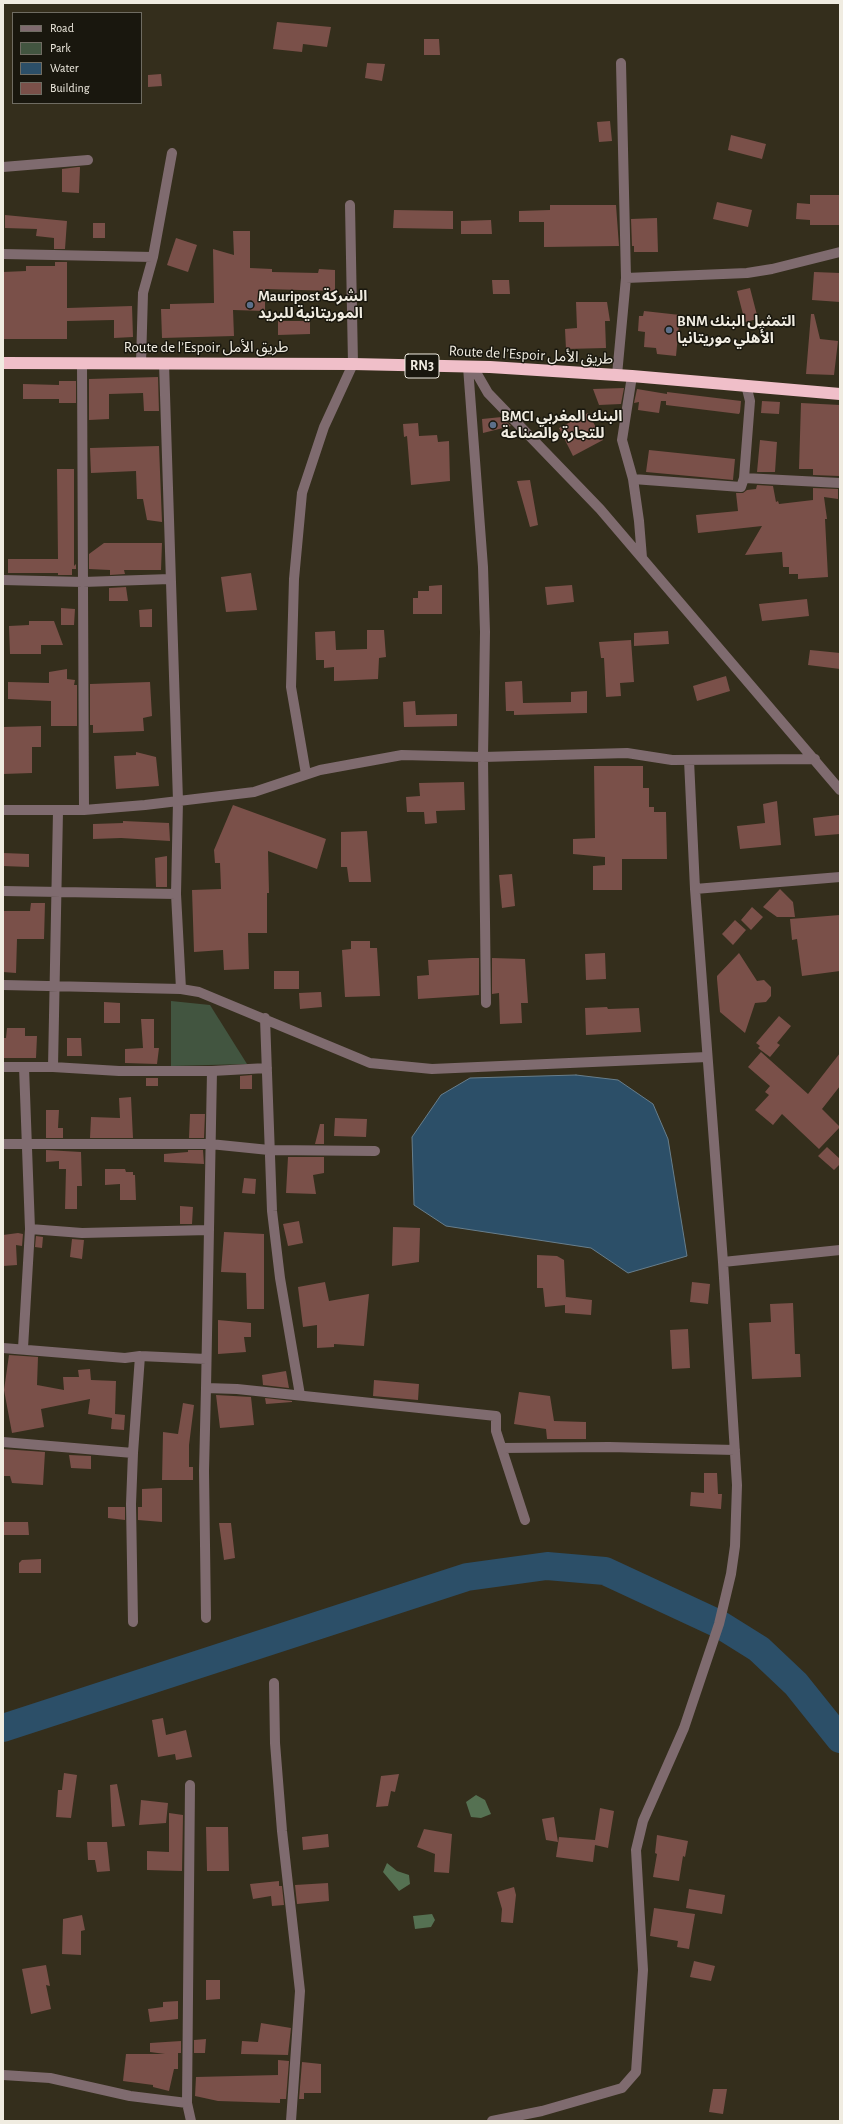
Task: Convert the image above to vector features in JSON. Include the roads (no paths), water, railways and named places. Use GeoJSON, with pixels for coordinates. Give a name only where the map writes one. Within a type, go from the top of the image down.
{"type":"FeatureCollection","features":[{"type":"Feature","properties":{"kind":"highway","name":"Route de l’Espoir طريق الأمل"},"geometry":{"type":"LineString","coordinates":[[3,363],[353,364],[471,367],[632,376],[840,394]]}},
{"type":"Feature","properties":{"kind":"street"},"geometry":{"type":"LineString","coordinates":[[617,375],[626,278],[621,63]]}},
{"type":"Feature","properties":{"kind":"street"},"geometry":{"type":"LineString","coordinates":[[141,363],[143,293],[153,257],[172,153]]}},
{"type":"Feature","properties":{"kind":"street"},"geometry":{"type":"LineString","coordinates":[[3,167],[88,160]]}},
{"type":"Feature","properties":{"kind":"street"},"geometry":{"type":"LineString","coordinates":[[306,774],[291,687],[294,579],[302,493],[324,427],[353,364],[350,205]]}},
{"type":"Feature","properties":{"kind":"street"},"geometry":{"type":"LineString","coordinates":[[626,278],[747,273],[772,269],[840,252]]}},
{"type":"Feature","properties":{"kind":"street"},"geometry":{"type":"LineString","coordinates":[[3,254],[153,257]]}},
{"type":"Feature","properties":{"kind":"street"},"geometry":{"type":"LineString","coordinates":[[82,363],[84,810]]}},
{"type":"Feature","properties":{"kind":"street"},"geometry":{"type":"LineString","coordinates":[[164,363],[178,801],[176,894],[181,989]]}},
{"type":"Feature","properties":{"kind":"street"},"geometry":{"type":"LineString","coordinates":[[471,367],[488,393],[600,509],[840,790]]}},
{"type":"Feature","properties":{"kind":"street"},"geometry":{"type":"LineString","coordinates":[[471,367],[483,568],[484,632],[482,757],[486,1003]]}},
{"type":"Feature","properties":{"kind":"street"},"geometry":{"type":"LineString","coordinates":[[632,376],[622,440],[633,479],[639,520],[642,558]]}},
{"type":"Feature","properties":{"kind":"street"},"geometry":{"type":"LineString","coordinates":[[633,479],[741,487],[744,478],[750,401],[746,385]]}},
{"type":"Feature","properties":{"kind":"street"},"geometry":{"type":"LineString","coordinates":[[744,478],[840,483]]}},
{"type":"Feature","properties":{"kind":"street"},"geometry":{"type":"LineString","coordinates":[[3,580],[83,582],[170,579]]}},
{"type":"Feature","properties":{"kind":"street"},"geometry":{"type":"LineString","coordinates":[[3,810],[84,810],[254,792],[306,774],[402,755],[482,757],[627,753],[672,760],[815,759]]}},
{"type":"Feature","properties":{"kind":"street"},"geometry":{"type":"LineString","coordinates":[[492,2121],[542,2111],[622,2088],[636,2072],[643,1970],[636,1850],[643,1821],[684,1728],[719,1624],[730,1581],[735,1546],[737,1507],[735,1450],[723,1262],[695,889],[689,760]]}},
{"type":"Feature","properties":{"kind":"street"},"geometry":{"type":"LineString","coordinates":[[53,1067],[58,811]]}},
{"type":"Feature","properties":{"kind":"street"},"geometry":{"type":"LineString","coordinates":[[695,889],[840,877]]}},
{"type":"Feature","properties":{"kind":"street"},"geometry":{"type":"LineString","coordinates":[[3,891],[176,894]]}},
{"type":"Feature","properties":{"kind":"street"},"geometry":{"type":"LineString","coordinates":[[3,985],[181,989],[199,992],[265,1018],[370,1063],[377,1064],[432,1068],[707,1057]]}},
{"type":"Feature","properties":{"kind":"street"},"geometry":{"type":"LineString","coordinates":[[265,1018],[272,1211],[280,1278],[300,1395]]}},
{"type":"Feature","properties":{"kind":"street"},"geometry":{"type":"LineString","coordinates":[[3,1067],[53,1067],[119,1071],[212,1071],[267,1068]]}},
{"type":"Feature","properties":{"kind":"street"},"geometry":{"type":"LineString","coordinates":[[23,1348],[30,1229],[24,1067]]}},
{"type":"Feature","properties":{"kind":"street"},"geometry":{"type":"LineString","coordinates":[[206,1618],[204,1471],[212,1071]]}},
{"type":"Feature","properties":{"kind":"street"},"geometry":{"type":"LineString","coordinates":[[3,1144],[210,1144],[269,1150],[375,1151]]}},
{"type":"Feature","properties":{"kind":"street"},"geometry":{"type":"LineString","coordinates":[[30,1229],[82,1233],[209,1230]]}},
{"type":"Feature","properties":{"kind":"street"},"geometry":{"type":"LineString","coordinates":[[723,1262],[840,1250]]}},
{"type":"Feature","properties":{"kind":"street"},"geometry":{"type":"LineString","coordinates":[[3,1348],[23,1348],[125,1358],[140,1356],[206,1359]]}},
{"type":"Feature","properties":{"kind":"street"},"geometry":{"type":"LineString","coordinates":[[133,1622],[131,1504],[140,1356]]}},
{"type":"Feature","properties":{"kind":"street"},"geometry":{"type":"LineString","coordinates":[[206,1388],[237,1389],[300,1395],[496,1416],[496,1431],[525,1520]]}},
{"type":"Feature","properties":{"kind":"street"},"geometry":{"type":"LineString","coordinates":[[3,1442],[133,1453]]}},
{"type":"Feature","properties":{"kind":"street"},"geometry":{"type":"LineString","coordinates":[[502,1448],[609,1447],[735,1450]]}},
{"type":"Feature","properties":{"kind":"street"},"geometry":{"type":"LineString","coordinates":[[274,1683],[275,1743],[282,1831],[300,1991],[291,2121]]}},
{"type":"Feature","properties":{"kind":"street"},"geometry":{"type":"LineString","coordinates":[[190,1785],[187,2103],[191,2121]]}},
{"type":"Feature","properties":{"kind":"street"},"geometry":{"type":"LineString","coordinates":[[3,2075],[50,2078],[130,2096],[187,2103]]}},
{"type":"Feature","properties":{"kind":"water"},"geometry":{"type":"Polygon","coordinates":[[[576,1075],[618,1080],[653,1104],[668,1139],[687,1256],[628,1273],[591,1248],[446,1226],[414,1205],[412,1137],[441,1095],[470,1078],[576,1075]]]}},
{"type":"Feature","properties":{"kind":"waterway"},"geometry":{"type":"LineString","coordinates":[[3,1728],[467,1577],[547,1566],[605,1571],[719,1624],[759,1649],[796,1684],[840,1739]]}},
{"type":"Feature","properties":{"kind":"place","name":"Mauripost الشركة الموريتانية للبريد"},"geometry":{"type":"Point","coordinates":[250,305]}},
{"type":"Feature","properties":{"kind":"place","name":"BNM التمثيل البنك الأهلي موريتانيا"},"geometry":{"type":"Point","coordinates":[669,330]}},
{"type":"Feature","properties":{"kind":"place","name":"BMCI البنك المغربي للتجارة والصناعة"},"geometry":{"type":"Point","coordinates":[493,425]}}]}
